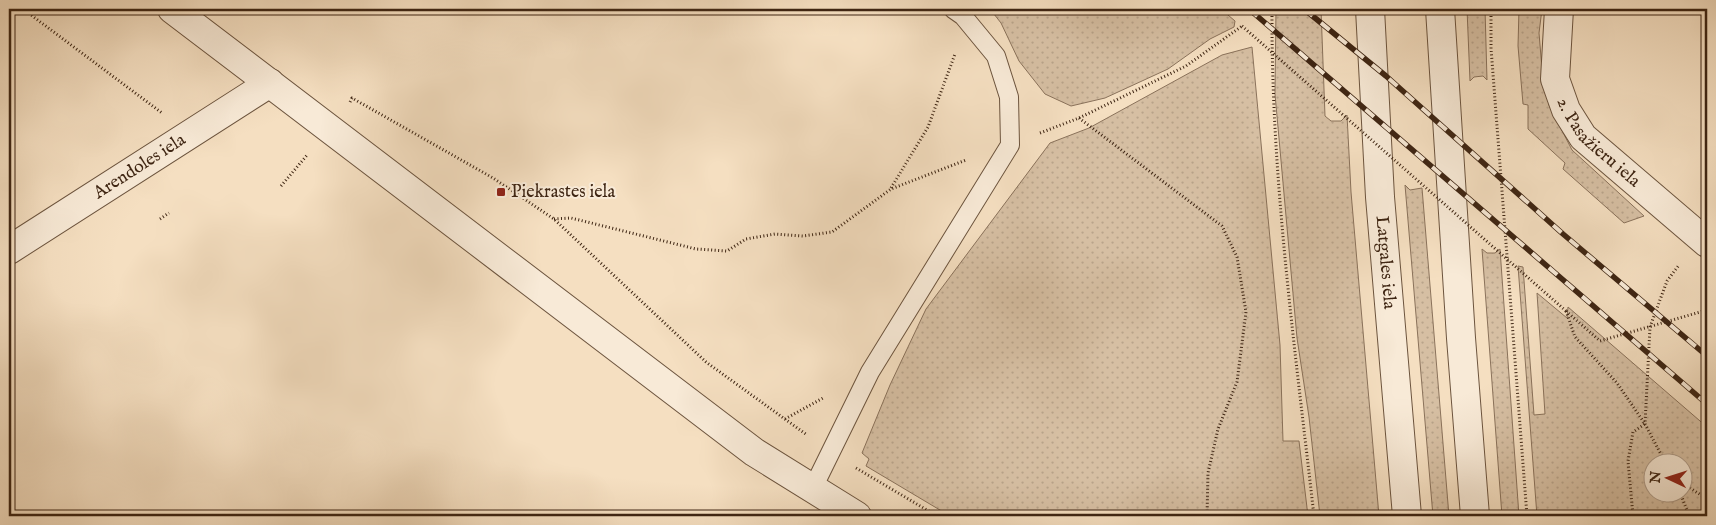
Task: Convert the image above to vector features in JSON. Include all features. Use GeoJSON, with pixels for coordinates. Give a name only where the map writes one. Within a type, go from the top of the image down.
{"type":"FeatureCollection","features":[{"type":"Feature","properties":{"kind":"street"},"geometry":{"type":"LineString","coordinates":[[172,9],[817,501],[857,516]]}},
{"type":"Feature","properties":{"kind":"street","name":"Latgales iela"},"geometry":{"type":"LineString","coordinates":[[1370,9],[1379,178],[1407,516]]}},
{"type":"Feature","properties":{"kind":"street"},"geometry":{"type":"LineString","coordinates":[[1440,9],[1461,338],[1475,516]]}},
{"type":"Feature","properties":{"kind":"street","name":"2. Pasažieru iela"},"geometry":{"type":"LineString","coordinates":[[1559,9],[1555,79],[1566,110],[1583,137],[1703,240]]}},
{"type":"Feature","properties":{"kind":"street","name":"Arendoles iela"},"geometry":{"type":"LineString","coordinates":[[9,250],[270,83]]}},
{"type":"Feature","properties":{"kind":"lane"},"geometry":{"type":"LineString","coordinates":[[817,501],[831,452],[870,372],[1010,145],[1009,97],[996,56],[958,12]]}},
{"type":"Feature","properties":{"kind":"path"},"geometry":{"type":"LineString","coordinates":[[23,9],[169,118]]}},
{"type":"Feature","properties":{"kind":"path"},"geometry":{"type":"LineString","coordinates":[[1272,9],[1272,84],[1286,253],[1314,516]]}},
{"type":"Feature","properties":{"kind":"path"},"geometry":{"type":"LineString","coordinates":[[1491,9],[1491,58],[1527,516]]}},
{"type":"Feature","properties":{"kind":"path"},"geometry":{"type":"LineString","coordinates":[[891,188],[928,127],[954,56],[958,12]]}},
{"type":"Feature","properties":{"kind":"path"},"geometry":{"type":"LineString","coordinates":[[554,219],[571,218],[696,249],[727,251],[746,239],[775,234],[803,236],[832,232],[891,188],[1079,118],[1186,66],[1242,26],[1600,341],[1707,310]]}},
{"type":"Feature","properties":{"kind":"path"},"geometry":{"type":"LineString","coordinates":[[345,108],[352,98],[493,178],[554,219],[706,362],[831,452],[937,516]]}},
{"type":"Feature","properties":{"kind":"path"},"geometry":{"type":"LineString","coordinates":[[1079,118],[1222,226],[1237,257],[1246,312],[1237,382],[1218,429],[1208,473],[1207,516]]}},
{"type":"Feature","properties":{"kind":"path"},"geometry":{"type":"LineString","coordinates":[[281,186],[312,150]]}},
{"type":"Feature","properties":{"kind":"path"},"geometry":{"type":"LineString","coordinates":[[160,219],[168,213]]}},
{"type":"Feature","properties":{"kind":"path"},"geometry":{"type":"LineString","coordinates":[[1645,424],[1650,327],[1667,281],[1703,240]]}},
{"type":"Feature","properties":{"kind":"path"},"geometry":{"type":"LineString","coordinates":[[1566,311],[1575,337],[1617,383],[1645,424],[1660,452]]}},
{"type":"Feature","properties":{"kind":"path"},"geometry":{"type":"LineString","coordinates":[[1633,516],[1628,461],[1633,432],[1645,424]]}},
{"type":"Feature","properties":{"kind":"path"},"geometry":{"type":"LineString","coordinates":[[1694,491],[1707,499]]}},
{"type":"Feature","properties":{"kind":"path"},"geometry":{"type":"LineString","coordinates":[[1684,502],[1689,516]]}},
{"type":"Feature","properties":{"kind":"shaded area"},"geometry":{"type":"Polygon","coordinates":[[[990,9],[1221,9],[1235,21],[1234,27],[1210,39],[1168,69],[1105,98],[1071,106],[1045,94],[1019,61],[1001,23],[990,9]]]}},
{"type":"Feature","properties":{"kind":"shaded area"},"geometry":{"type":"Polygon","coordinates":[[[1276,9],[1321,9],[1325,116],[1331,121],[1341,121],[1347,115],[1351,192],[1379,516],[1320,516],[1309,417],[1297,338],[1275,94],[1276,9]]]}},
{"type":"Feature","properties":{"kind":"shaded area"},"geometry":{"type":"Polygon","coordinates":[[[1467,9],[1485,9],[1487,80],[1483,76],[1474,77],[1470,81],[1467,9]]]}},
{"type":"Feature","properties":{"kind":"shaded area"},"geometry":{"type":"Polygon","coordinates":[[[1519,9],[1542,9],[1539,33],[1542,69],[1549,105],[1572,150],[1644,216],[1624,223],[1563,169],[1565,163],[1528,129],[1528,105],[1523,104],[1518,46],[1519,9]]]}},
{"type":"Feature","properties":{"kind":"shaded area"},"geometry":{"type":"Polygon","coordinates":[[[1252,47],[1280,345],[1283,441],[1299,441],[1308,516],[950,516],[866,466],[869,459],[862,453],[890,385],[926,309],[1050,143],[1089,128],[1222,55],[1252,47]]]}},
{"type":"Feature","properties":{"kind":"shaded area"},"geometry":{"type":"Polygon","coordinates":[[[1405,185],[1410,190],[1422,188],[1449,516],[1433,516],[1405,185]]]}},
{"type":"Feature","properties":{"kind":"shaded area"},"geometry":{"type":"Polygon","coordinates":[[[1482,249],[1487,253],[1495,253],[1500,249],[1519,516],[1502,516],[1482,249]]]}},
{"type":"Feature","properties":{"kind":"shaded area"},"geometry":{"type":"Polygon","coordinates":[[[1518,266],[1523,267],[1534,415],[1545,414],[1537,293],[1567,318],[1568,307],[1707,427],[1707,516],[1537,516],[1518,266]]]}},
{"type":"Feature","properties":{"kind":"railway"},"geometry":{"type":"LineString","coordinates":[[1249,9],[1707,404]]}},
{"type":"Feature","properties":{"kind":"railway"},"geometry":{"type":"LineString","coordinates":[[1304,9],[1386,76],[1563,234],[1707,356]]}},
{"type":"Feature","properties":{"kind":"place","name":"Piekrastes iela"},"geometry":{"type":"Point","coordinates":[501,192]}}]}
